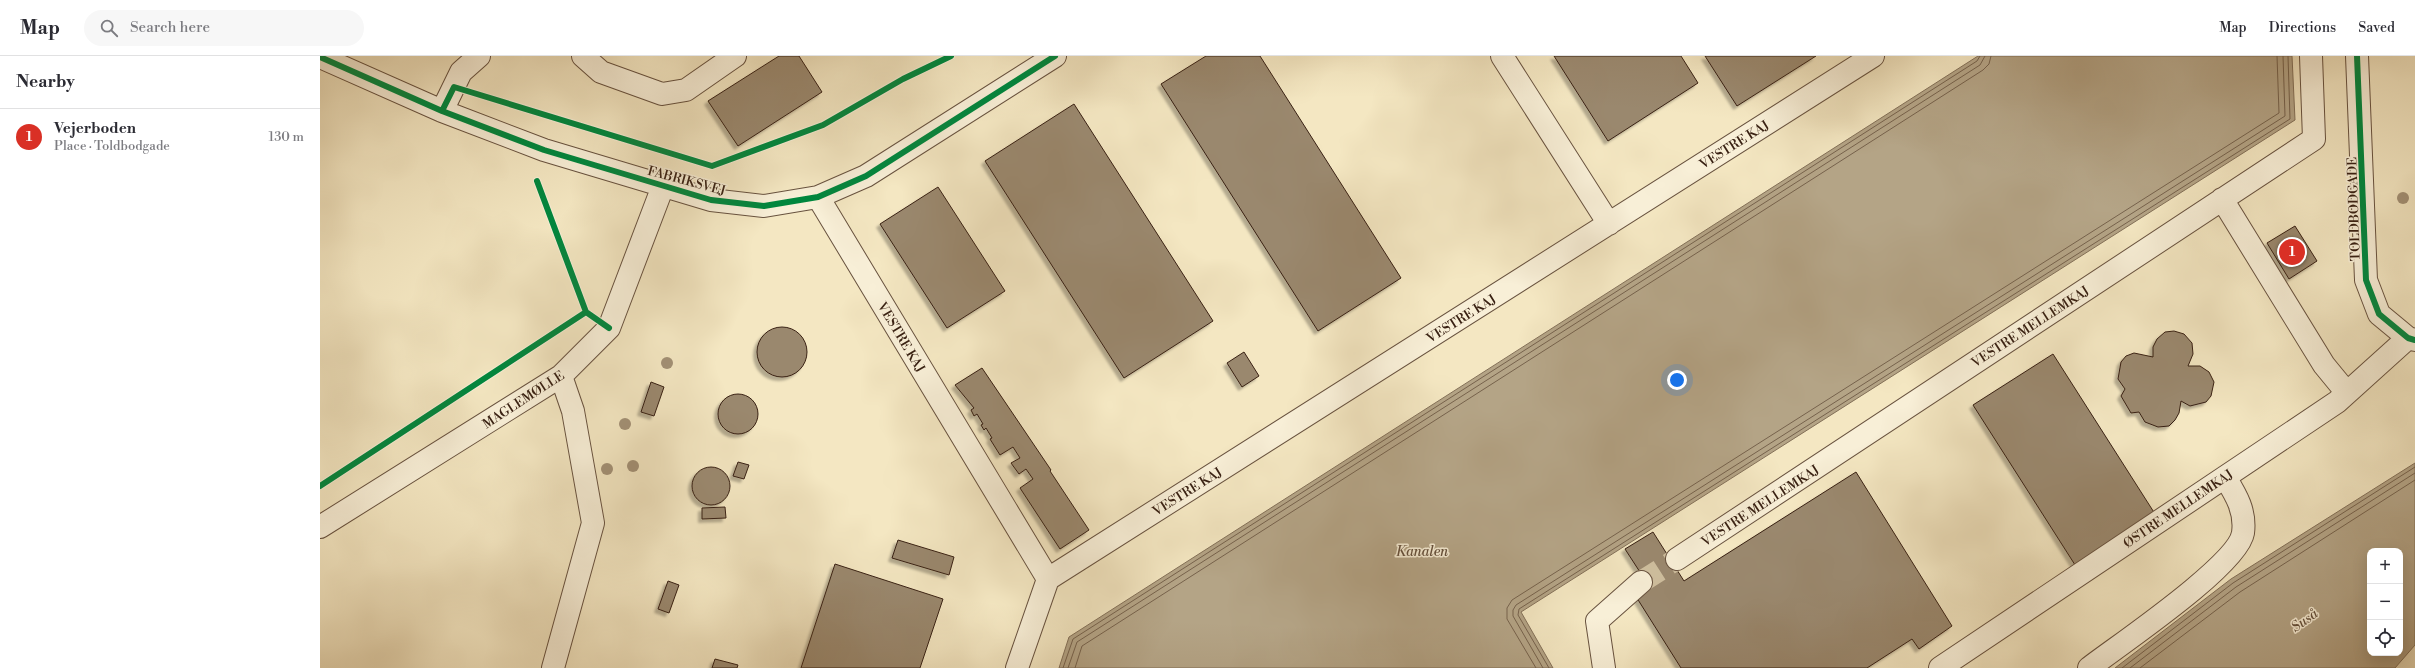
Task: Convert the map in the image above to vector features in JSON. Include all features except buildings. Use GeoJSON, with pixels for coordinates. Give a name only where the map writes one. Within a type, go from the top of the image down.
{"type":"FeatureCollection","features":[{"type":"Feature","properties":{"kind":"street"},"geometry":{"type":"LineString","coordinates":[[442,111],[461,72],[479,56]]}},
{"type":"Feature","properties":{"kind":"street"},"geometry":{"type":"LineString","coordinates":[[583,56],[600,72],[662,94],[686,90],[735,56]]}},
{"type":"Feature","properties":{"kind":"street","name":"FABRIKSVEJ"},"geometry":{"type":"LineString","coordinates":[[320,57],[442,111],[544,150],[711,200],[764,206],[818,197],[866,176],[1055,56]]}},
{"type":"Feature","properties":{"kind":"street"},"geometry":{"type":"LineString","coordinates":[[1502,56],[1608,224]]}},
{"type":"Feature","properties":{"kind":"street","name":"VESTRE KAJ"},"geometry":{"type":"LineString","coordinates":[[818,197],[1048,579],[1873,56]]}},
{"type":"Feature","properties":{"kind":"street","name":"VESTRE MELLEMKAJ"},"geometry":{"type":"LineString","coordinates":[[1677,559],[2314,139],[2311,56]]}},
{"type":"Feature","properties":{"kind":"street","name":"TOLDBODGADE"},"geometry":{"type":"LineString","coordinates":[[2357,56],[2366,280],[2379,314],[2412,339]]}},
{"type":"Feature","properties":{"kind":"street","name":"MAGLEMØLLE"},"geometry":{"type":"LineString","coordinates":[[320,527],[561,376],[609,328],[663,186]]}},
{"type":"Feature","properties":{"kind":"street"},"geometry":{"type":"LineString","coordinates":[[2222,199],[2324,365],[2347,393]]}},
{"type":"Feature","properties":{"kind":"street","name":"ØSTRE MELLEMKAJ"},"geometry":{"type":"LineString","coordinates":[[1940,668],[2337,402],[2412,339]]}},
{"type":"Feature","properties":{"kind":"street"},"geometry":{"type":"LineString","coordinates":[[553,668],[592,523],[573,411],[561,376]]}},
{"type":"Feature","properties":{"kind":"street"},"geometry":{"type":"LineString","coordinates":[[2089,668],[2196,587],[2231,556],[2243,534],[2243,508],[2225,477]]}},
{"type":"Feature","properties":{"kind":"street"},"geometry":{"type":"LineString","coordinates":[[1018,668],[1048,579]]}},
{"type":"Feature","properties":{"kind":"street"},"geometry":{"type":"LineString","coordinates":[[1604,668],[1597,622],[1641,582]]}},
{"type":"Feature","properties":{"kind":"water","name":"Kanalen"},"geometry":{"type":"Polygon","coordinates":[[[1978,56],[2292,56],[2295,120],[1521,612],[1553,668],[1059,668],[1069,637],[1978,56]]]}},
{"type":"Feature","properties":{"kind":"water","name":"Suså"},"geometry":{"type":"Polygon","coordinates":[[[2415,463],[2415,645],[2395,668],[2115,668],[2231,579],[2415,463]]]}},
{"type":"Feature","properties":{"kind":"tunnel"},"geometry":{"type":"LineString","coordinates":[[1641,582],[1677,559]]}},
{"type":"Feature","properties":{"kind":"cycle path"},"geometry":{"type":"LineString","coordinates":[[442,111],[454,87],[712,166],[823,125],[903,79],[951,56]]}},
{"type":"Feature","properties":{"kind":"cycle path"},"geometry":{"type":"LineString","coordinates":[[320,57],[442,111],[544,150],[711,200],[764,206],[818,197],[866,176],[1055,56]]}},
{"type":"Feature","properties":{"kind":"cycle path"},"geometry":{"type":"LineString","coordinates":[[2357,56],[2366,280],[2379,314],[2408,338],[2415,340]]}},
{"type":"Feature","properties":{"kind":"cycle path"},"geometry":{"type":"LineString","coordinates":[[537,181],[586,312],[609,328]]}},
{"type":"Feature","properties":{"kind":"cycle path"},"geometry":{"type":"LineString","coordinates":[[320,486],[586,312]]}},
{"type":"Feature","properties":{"kind":"place","name":"Vejerboden"},"geometry":{"type":"Point","coordinates":[2292,252]}}]}
